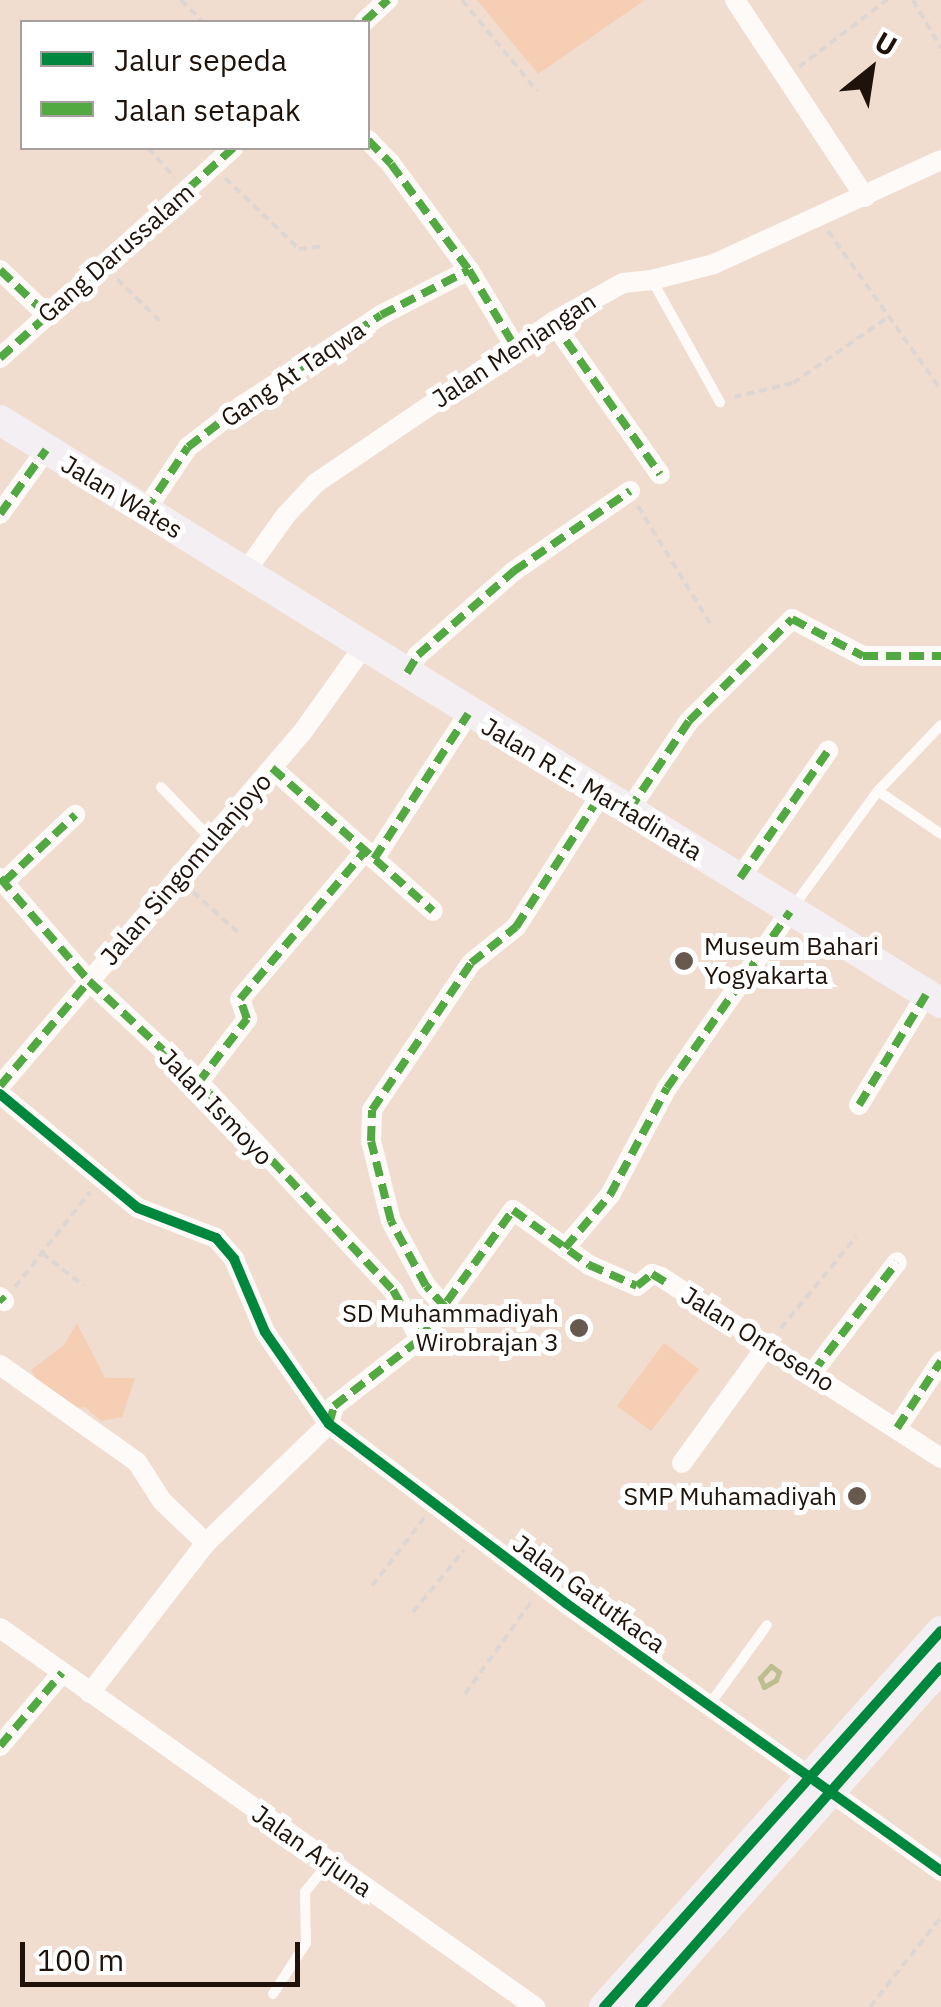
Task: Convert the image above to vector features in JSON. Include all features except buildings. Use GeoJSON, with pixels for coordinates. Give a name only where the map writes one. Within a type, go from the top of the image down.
{"type":"FeatureCollection","features":[{"type":"Feature","properties":{"kind":"main road","name":"Jalan Wates"},"geometry":{"type":"LineString","coordinates":[[0,420],[246,570]]}},
{"type":"Feature","properties":{"kind":"main road","name":"Jalan R.E. Martadinata"},"geometry":{"type":"LineString","coordinates":[[246,570],[468,714],[934,999]]}},
{"type":"Feature","properties":{"kind":"main road"},"geometry":{"type":"LineString","coordinates":[[640,2007],[941,1631]]}},
{"type":"Feature","properties":{"kind":"main road"},"geometry":{"type":"LineString","coordinates":[[604,2007],[941,1666]]}},
{"type":"Feature","properties":{"kind":"street"},"geometry":{"type":"LineString","coordinates":[[366,20],[388,0]]}},
{"type":"Feature","properties":{"kind":"street"},"geometry":{"type":"LineString","coordinates":[[735,0],[865,197]]}},
{"type":"Feature","properties":{"kind":"street"},"geometry":{"type":"LineString","coordinates":[[370,142],[391,164],[468,270],[515,347]]}},
{"type":"Feature","properties":{"kind":"street","name":"Gang Darussalam"},"geometry":{"type":"LineString","coordinates":[[0,358],[231,150]]}},
{"type":"Feature","properties":{"kind":"street","name":"Jalan Menjangan"},"geometry":{"type":"LineString","coordinates":[[246,570],[286,514],[316,483],[554,322],[623,283],[714,264],[941,160]]}},
{"type":"Feature","properties":{"kind":"street"},"geometry":{"type":"LineString","coordinates":[[0,270],[46,314]]}},
{"type":"Feature","properties":{"kind":"street","name":"Gang At Taqwa"},"geometry":{"type":"LineString","coordinates":[[145,511],[188,447],[240,407],[381,315],[468,270]]}},
{"type":"Feature","properties":{"kind":"street"},"geometry":{"type":"LineString","coordinates":[[554,322],[660,474]]}},
{"type":"Feature","properties":{"kind":"street"},"geometry":{"type":"LineString","coordinates":[[0,514],[46,450]]}},
{"type":"Feature","properties":{"kind":"street"},"geometry":{"type":"LineString","coordinates":[[407,673],[418,655],[514,570],[630,492]]}},
{"type":"Feature","properties":{"kind":"street"},"geometry":{"type":"LineString","coordinates":[[629,810],[689,721],[792,620],[863,656],[941,656]]}},
{"type":"Feature","properties":{"kind":"street","name":"Jalan Singomulanjoyo"},"geometry":{"type":"LineString","coordinates":[[0,1086],[272,768],[364,646]]}},
{"type":"Feature","properties":{"kind":"street"},"geometry":{"type":"LineString","coordinates":[[198,1083],[247,1020],[240,999],[369,855],[468,714]]}},
{"type":"Feature","properties":{"kind":"street"},"geometry":{"type":"LineString","coordinates":[[740,878],[828,751]]}},
{"type":"Feature","properties":{"kind":"street"},"geometry":{"type":"LineString","coordinates":[[272,768],[432,911]]}},
{"type":"Feature","properties":{"kind":"street"},"geometry":{"type":"LineString","coordinates":[[445,1307],[426,1286],[391,1221],[370,1141],[372,1110],[471,963],[516,927],[602,793]]}},
{"type":"Feature","properties":{"kind":"street"},"geometry":{"type":"LineString","coordinates":[[2,880],[76,815]]}},
{"type":"Feature","properties":{"kind":"street","name":"Jalan Ismoyo"},"geometry":{"type":"LineString","coordinates":[[2,880],[89,981],[198,1083],[393,1290],[420,1339]]}},
{"type":"Feature","properties":{"kind":"street"},"geometry":{"type":"LineString","coordinates":[[565,1248],[610,1194],[667,1088],[790,912]]}},
{"type":"Feature","properties":{"kind":"street"},"geometry":{"type":"LineString","coordinates":[[859,1104],[934,999]]}},
{"type":"Feature","properties":{"kind":"street","name":"Jalan Gatutkaca"},"geometry":{"type":"LineString","coordinates":[[0,1094],[138,1208],[216,1238],[234,1259],[265,1332],[329,1424],[543,1586],[941,1871]]}},
{"type":"Feature","properties":{"kind":"street","name":"Jalan Ontoseno"},"geometry":{"type":"LineString","coordinates":[[329,1424],[334,1406],[420,1339],[513,1210],[571,1256],[638,1286],[652,1274],[660,1277],[769,1343],[941,1458]]}},
{"type":"Feature","properties":{"kind":"street"},"geometry":{"type":"LineString","coordinates":[[813,1372],[897,1262]]}},
{"type":"Feature","properties":{"kind":"street"},"geometry":{"type":"LineString","coordinates":[[682,1463],[769,1343]]}},
{"type":"Feature","properties":{"kind":"street"},"geometry":{"type":"LineString","coordinates":[[897,1428],[941,1361]]}},
{"type":"Feature","properties":{"kind":"street"},"geometry":{"type":"LineString","coordinates":[[0,1365],[137,1462],[162,1501],[206,1543]]}},
{"type":"Feature","properties":{"kind":"street"},"geometry":{"type":"LineString","coordinates":[[90,1694],[206,1543],[329,1424]]}},
{"type":"Feature","properties":{"kind":"street","name":"Jalan Arjuna"},"geometry":{"type":"LineString","coordinates":[[0,1628],[535,2007]]}},
{"type":"Feature","properties":{"kind":"street"},"geometry":{"type":"LineString","coordinates":[[0,1746],[62,1673]]}},
{"type":"Feature","properties":{"kind":"lane"},"geometry":{"type":"LineString","coordinates":[[652,280],[720,402]]}},
{"type":"Feature","properties":{"kind":"lane"},"geometry":{"type":"LineString","coordinates":[[790,912],[881,793],[941,725]]}},
{"type":"Feature","properties":{"kind":"lane"},"geometry":{"type":"LineString","coordinates":[[161,787],[212,840]]}},
{"type":"Feature","properties":{"kind":"lane"},"geometry":{"type":"LineString","coordinates":[[881,793],[941,834]]}},
{"type":"Feature","properties":{"kind":"lane"},"geometry":{"type":"LineString","coordinates":[[710,1704],[767,1625]]}},
{"type":"Feature","properties":{"kind":"lane"},"geometry":{"type":"LineString","coordinates":[[272,1994],[306,1943],[305,1892],[329,1862]]}},
{"type":"Feature","properties":{"kind":"path"},"geometry":{"type":"LineString","coordinates":[[181,0],[201,20]]}},
{"type":"Feature","properties":{"kind":"path"},"geometry":{"type":"LineString","coordinates":[[462,0],[537,90]]}},
{"type":"Feature","properties":{"kind":"path"},"geometry":{"type":"LineString","coordinates":[[788,76],[887,0]]}},
{"type":"Feature","properties":{"kind":"path"},"geometry":{"type":"LineString","coordinates":[[913,0],[941,48]]}},
{"type":"Feature","properties":{"kind":"path"},"geometry":{"type":"LineString","coordinates":[[150,150],[186,191]]}},
{"type":"Feature","properties":{"kind":"path"},"geometry":{"type":"LineString","coordinates":[[214,168],[299,250],[325,246]]}},
{"type":"Feature","properties":{"kind":"path"},"geometry":{"type":"LineString","coordinates":[[819,218],[941,390]]}},
{"type":"Feature","properties":{"kind":"path"},"geometry":{"type":"LineString","coordinates":[[102,264],[160,321]]}},
{"type":"Feature","properties":{"kind":"path"},"geometry":{"type":"LineString","coordinates":[[720,402],[793,383],[887,318]]}},
{"type":"Feature","properties":{"kind":"path"},"geometry":{"type":"LineString","coordinates":[[934,382],[941,376]]}},
{"type":"Feature","properties":{"kind":"path"},"geometry":{"type":"LineString","coordinates":[[630,492],[711,625]]}},
{"type":"Feature","properties":{"kind":"path"},"geometry":{"type":"LineString","coordinates":[[178,879],[242,935]]}},
{"type":"Feature","properties":{"kind":"path"},"geometry":{"type":"LineString","coordinates":[[2,1299],[100,1180]]}},
{"type":"Feature","properties":{"kind":"path"},"geometry":{"type":"LineString","coordinates":[[769,1343],[856,1237]]}},
{"type":"Feature","properties":{"kind":"path"},"geometry":{"type":"LineString","coordinates":[[42,1253],[84,1286]]}},
{"type":"Feature","properties":{"kind":"path"},"geometry":{"type":"LineString","coordinates":[[372,1586],[434,1505]]}},
{"type":"Feature","properties":{"kind":"path"},"geometry":{"type":"LineString","coordinates":[[413,1612],[476,1536]]}},
{"type":"Feature","properties":{"kind":"path"},"geometry":{"type":"LineString","coordinates":[[465,1694],[543,1586]]}},
{"type":"Feature","properties":{"kind":"path"},"geometry":{"type":"LineString","coordinates":[[870,2007],[941,1917]]}},
{"type":"Feature","properties":{"kind":"shaded area"},"geometry":{"type":"Polygon","coordinates":[[[477,0],[645,0],[538,74],[477,0]]]}},
{"type":"Feature","properties":{"kind":"shaded area"},"geometry":{"type":"Polygon","coordinates":[[[77,1323],[105,1378],[135,1378],[122,1417],[101,1421],[85,1407],[63,1409],[24,1384],[35,1377],[31,1370],[64,1345],[77,1323]]]}},
{"type":"Feature","properties":{"kind":"shaded area"},"geometry":{"type":"Polygon","coordinates":[[[664,1343],[699,1369],[651,1431],[617,1406],[664,1343]]]}},
{"type":"Feature","properties":{"kind":"waterway"},"geometry":{"type":"LineString","coordinates":[[771,1666],[779,1672],[776,1680],[764,1687],[760,1678],[771,1666]]}},
{"type":"Feature","properties":{"kind":"marked path"},"geometry":{"type":"LineString","coordinates":[[366,20],[388,0]]}},
{"type":"Feature","properties":{"kind":"marked path"},"geometry":{"type":"LineString","coordinates":[[370,142],[391,164],[469,270],[515,347]]}},
{"type":"Feature","properties":{"kind":"marked path"},"geometry":{"type":"LineString","coordinates":[[0,358],[231,150]]}},
{"type":"Feature","properties":{"kind":"marked path"},"geometry":{"type":"LineString","coordinates":[[0,270],[46,314]]}},
{"type":"Feature","properties":{"kind":"marked path"},"geometry":{"type":"LineString","coordinates":[[145,511],[188,447],[240,407],[381,315],[469,270]]}},
{"type":"Feature","properties":{"kind":"marked path"},"geometry":{"type":"LineString","coordinates":[[553,322],[660,474]]}},
{"type":"Feature","properties":{"kind":"marked path"},"geometry":{"type":"LineString","coordinates":[[0,514],[46,450]]}},
{"type":"Feature","properties":{"kind":"marked path"},"geometry":{"type":"LineString","coordinates":[[407,673],[418,655],[514,571],[630,491]]}},
{"type":"Feature","properties":{"kind":"marked path"},"geometry":{"type":"LineString","coordinates":[[629,810],[689,721],[792,619],[863,656],[941,656]]}},
{"type":"Feature","properties":{"kind":"marked path"},"geometry":{"type":"LineString","coordinates":[[374,859],[468,714]]}},
{"type":"Feature","properties":{"kind":"marked path"},"geometry":{"type":"LineString","coordinates":[[740,878],[828,751]]}},
{"type":"Feature","properties":{"kind":"marked path"},"geometry":{"type":"LineString","coordinates":[[272,768],[433,911]]}},
{"type":"Feature","properties":{"kind":"marked path"},"geometry":{"type":"LineString","coordinates":[[445,1307],[426,1286],[391,1221],[371,1141],[372,1110],[471,963],[516,927],[602,793]]}},
{"type":"Feature","properties":{"kind":"marked path"},"geometry":{"type":"LineString","coordinates":[[4,882],[75,815]]}},
{"type":"Feature","properties":{"kind":"marked path"},"geometry":{"type":"LineString","coordinates":[[198,1083],[247,1019],[240,999],[365,851]]}},
{"type":"Feature","properties":{"kind":"marked path"},"geometry":{"type":"LineString","coordinates":[[0,878],[89,981],[209,1093],[393,1290],[420,1339]]}},
{"type":"Feature","properties":{"kind":"marked path"},"geometry":{"type":"LineString","coordinates":[[565,1248],[610,1195],[667,1088],[790,912]]}},
{"type":"Feature","properties":{"kind":"marked path"},"geometry":{"type":"LineString","coordinates":[[0,1086],[89,981]]}},
{"type":"Feature","properties":{"kind":"marked path"},"geometry":{"type":"LineString","coordinates":[[859,1105],[926,995]]}},
{"type":"Feature","properties":{"kind":"marked path"},"geometry":{"type":"LineString","coordinates":[[329,1424],[334,1406],[420,1339],[513,1210],[589,1265],[637,1286],[652,1274],[670,1285]]}},
{"type":"Feature","properties":{"kind":"marked path"},"geometry":{"type":"LineString","coordinates":[[813,1372],[897,1262]]}},
{"type":"Feature","properties":{"kind":"marked path"},"geometry":{"type":"LineString","coordinates":[[0,1297],[4,1301]]}},
{"type":"Feature","properties":{"kind":"marked path"},"geometry":{"type":"LineString","coordinates":[[897,1428],[941,1361]]}},
{"type":"Feature","properties":{"kind":"marked path"},"geometry":{"type":"LineString","coordinates":[[0,1746],[62,1673]]}},
{"type":"Feature","properties":{"kind":"cycle path"},"geometry":{"type":"LineString","coordinates":[[0,1094],[138,1208],[216,1238],[234,1259],[265,1332],[329,1424],[567,1604],[941,1871]]}},
{"type":"Feature","properties":{"kind":"cycle path"},"geometry":{"type":"LineString","coordinates":[[604,2007],[941,1631]]}},
{"type":"Feature","properties":{"kind":"cycle path"},"geometry":{"type":"LineString","coordinates":[[640,2007],[941,1667]]}},
{"type":"Feature","properties":{"kind":"place","name":"Museum Bahari Yogyakarta"},"geometry":{"type":"Point","coordinates":[684,961]}},
{"type":"Feature","properties":{"kind":"place","name":"SD Muhammadiyah Wirobrajan 3"},"geometry":{"type":"Point","coordinates":[579,1328]}},
{"type":"Feature","properties":{"kind":"place","name":"SMP Muhamadiyah"},"geometry":{"type":"Point","coordinates":[857,1496]}}]}
